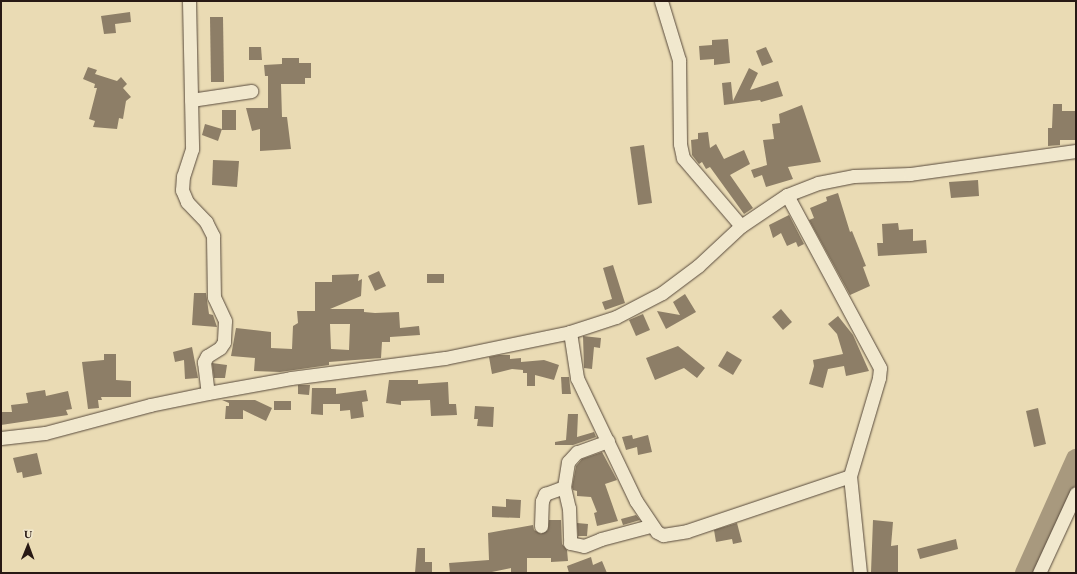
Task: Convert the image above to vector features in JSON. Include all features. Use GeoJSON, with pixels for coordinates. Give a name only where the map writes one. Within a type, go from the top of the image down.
{"type":"FeatureCollection","features":[{"type":"Feature","properties":{"kind":"street"},"geometry":{"type":"LineString","coordinates":[[189,1],[192,154],[183,176],[182,190],[187,202],[206,222],[213,236],[214,297],[224,321],[224,342],[220,348],[207,356],[204,362],[208,393]]}},
{"type":"Feature","properties":{"kind":"street"},"geometry":{"type":"LineString","coordinates":[[661,1],[679,60],[680,144],[683,158],[741,226]]}},
{"type":"Feature","properties":{"kind":"street"},"geometry":{"type":"LineString","coordinates":[[191,100],[251,91]]}},
{"type":"Feature","properties":{"kind":"street"},"geometry":{"type":"LineString","coordinates":[[1,438],[45,433],[150,405],[208,393],[291,378],[445,358],[570,332],[616,317],[662,293],[698,266],[741,226],[787,195],[818,183],[854,176],[910,174],[1076,151]]}},
{"type":"Feature","properties":{"kind":"street"},"geometry":{"type":"LineString","coordinates":[[787,195],[880,368],[879,378],[850,476],[860,573]]}},
{"type":"Feature","properties":{"kind":"street"},"geometry":{"type":"LineString","coordinates":[[570,332],[577,378],[608,440],[614,458],[650,526],[664,535],[687,531],[850,476]]}},
{"type":"Feature","properties":{"kind":"street"},"geometry":{"type":"LineString","coordinates":[[608,440],[571,456],[564,487],[569,508],[570,543],[576,546],[650,526]]}},
{"type":"Feature","properties":{"kind":"street"},"geometry":{"type":"LineString","coordinates":[[541,526],[542,501],[545,494],[549,490],[564,487]]}},
{"type":"Feature","properties":{"kind":"street"},"geometry":{"type":"LineString","coordinates":[[1039,573],[1076,492]]}},
{"type":"Feature","properties":{"kind":"building"},"geometry":{"type":"Polygon","coordinates":[[[130,12],[131,22],[115,24],[116,33],[104,34],[101,16],[130,12]]]}},
{"type":"Feature","properties":{"kind":"building"},"geometry":{"type":"Polygon","coordinates":[[[210,17],[223,17],[224,82],[211,82],[210,17]]]}},
{"type":"Feature","properties":{"kind":"building"},"geometry":{"type":"Polygon","coordinates":[[[728,39],[730,63],[714,65],[714,59],[700,60],[699,46],[712,45],[712,40],[728,39]]]}},
{"type":"Feature","properties":{"kind":"building"},"geometry":{"type":"Polygon","coordinates":[[[249,47],[261,47],[262,60],[249,60],[249,47]]]}},
{"type":"Feature","properties":{"kind":"building"},"geometry":{"type":"Polygon","coordinates":[[[766,47],[773,62],[762,66],[756,51],[766,47]]]}},
{"type":"Feature","properties":{"kind":"building"},"geometry":{"type":"Polygon","coordinates":[[[282,58],[299,58],[299,63],[311,63],[311,78],[305,78],[305,84],[281,84],[282,117],[287,117],[291,149],[260,151],[260,129],[252,131],[246,108],[268,108],[268,76],[265,76],[264,65],[282,64],[282,58]]]}},
{"type":"Feature","properties":{"kind":"building"},"geometry":{"type":"Polygon","coordinates":[[[88,67],[97,70],[95,74],[117,81],[121,77],[127,84],[123,88],[131,97],[126,101],[123,119],[119,118],[117,129],[93,127],[95,121],[89,119],[97,88],[94,88],[95,84],[83,79],[88,67]]]}},
{"type":"Feature","properties":{"kind":"building"},"geometry":{"type":"Polygon","coordinates":[[[749,68],[758,73],[750,90],[778,81],[783,96],[761,102],[760,100],[724,105],[722,83],[731,82],[733,101],[749,68]]]}},
{"type":"Feature","properties":{"kind":"building"},"geometry":{"type":"Polygon","coordinates":[[[1053,104],[1062,104],[1062,111],[1076,111],[1076,140],[1060,140],[1060,145],[1048,146],[1048,128],[1052,128],[1053,104]]]}},
{"type":"Feature","properties":{"kind":"building"},"geometry":{"type":"Polygon","coordinates":[[[802,105],[821,162],[788,167],[793,179],[766,187],[762,175],[754,178],[751,170],[767,165],[763,140],[774,139],[772,124],[780,123],[779,114],[802,105]]]}},
{"type":"Feature","properties":{"kind":"building"},"geometry":{"type":"Polygon","coordinates":[[[222,110],[236,110],[236,130],[222,130],[222,110]]]}},
{"type":"Feature","properties":{"kind":"building"},"geometry":{"type":"Polygon","coordinates":[[[205,124],[222,129],[218,141],[202,135],[205,124]]]}},
{"type":"Feature","properties":{"kind":"building"},"geometry":{"type":"Polygon","coordinates":[[[708,132],[710,148],[716,144],[724,159],[744,150],[750,164],[730,175],[753,208],[744,214],[710,167],[706,169],[702,162],[699,164],[692,155],[691,140],[698,139],[698,133],[708,132]]]}},
{"type":"Feature","properties":{"kind":"building"},"geometry":{"type":"Polygon","coordinates":[[[644,145],[652,203],[638,205],[630,147],[644,145]]]}},
{"type":"Feature","properties":{"kind":"building"},"geometry":{"type":"Polygon","coordinates":[[[213,160],[239,161],[237,187],[212,185],[213,160]]]}},
{"type":"Feature","properties":{"kind":"building"},"geometry":{"type":"Polygon","coordinates":[[[978,180],[979,196],[951,198],[949,182],[978,180]]]}},
{"type":"Feature","properties":{"kind":"building"},"geometry":{"type":"Polygon","coordinates":[[[838,193],[850,232],[852,231],[866,266],[863,267],[870,286],[850,295],[809,220],[814,218],[810,208],[827,201],[826,197],[838,193]]]}},
{"type":"Feature","properties":{"kind":"building"},"geometry":{"type":"Polygon","coordinates":[[[789,215],[804,244],[798,247],[796,242],[787,246],[781,233],[773,238],[769,225],[789,215]]]}},
{"type":"Feature","properties":{"kind":"building"},"geometry":{"type":"Polygon","coordinates":[[[898,223],[899,230],[913,229],[913,241],[926,240],[927,253],[878,256],[877,243],[883,243],[882,224],[898,223]]]}},
{"type":"Feature","properties":{"kind":"building"},"geometry":{"type":"Polygon","coordinates":[[[613,265],[625,303],[605,310],[602,302],[612,299],[603,268],[613,265]]]}},
{"type":"Feature","properties":{"kind":"building"},"geometry":{"type":"Polygon","coordinates":[[[379,271],[386,286],[375,291],[368,276],[379,271]]]}},
{"type":"Feature","properties":{"kind":"building"},"geometry":{"type":"Polygon","coordinates":[[[359,274],[358,281],[362,279],[361,296],[330,309],[364,309],[364,312],[375,313],[399,312],[400,328],[419,326],[420,335],[390,337],[390,342],[382,342],[381,358],[329,362],[329,365],[280,372],[254,371],[255,358],[231,356],[236,328],[271,332],[271,348],[292,349],[293,326],[298,323],[297,311],[315,311],[315,282],[332,282],[332,275],[359,274]],[[330,324],[331,349],[349,350],[350,324],[330,324]]]}},
{"type":"Feature","properties":{"kind":"building"},"geometry":{"type":"Polygon","coordinates":[[[427,274],[444,274],[444,283],[427,283],[427,274]]]}},
{"type":"Feature","properties":{"kind":"building"},"geometry":{"type":"Polygon","coordinates":[[[194,293],[206,293],[209,314],[213,315],[217,327],[192,325],[194,293]]]}},
{"type":"Feature","properties":{"kind":"building"},"geometry":{"type":"Polygon","coordinates":[[[685,294],[696,312],[666,329],[657,311],[680,315],[673,302],[685,294]]]}},
{"type":"Feature","properties":{"kind":"building"},"geometry":{"type":"Polygon","coordinates":[[[781,309],[792,322],[783,330],[772,317],[781,309]]]}},
{"type":"Feature","properties":{"kind":"building"},"geometry":{"type":"Polygon","coordinates":[[[643,314],[650,330],[636,336],[629,320],[643,314]]]}},
{"type":"Feature","properties":{"kind":"building"},"geometry":{"type":"Polygon","coordinates":[[[838,316],[853,335],[869,371],[846,376],[844,366],[828,369],[823,388],[809,384],[814,366],[813,360],[843,354],[837,334],[828,324],[838,316]]]}},
{"type":"Feature","properties":{"kind":"building"},"geometry":{"type":"Polygon","coordinates":[[[583,336],[601,338],[600,348],[594,347],[592,369],[584,368],[583,336]]]}},
{"type":"Feature","properties":{"kind":"building"},"geometry":{"type":"Polygon","coordinates":[[[678,346],[705,368],[697,378],[684,368],[655,380],[646,358],[678,346]]]}},
{"type":"Feature","properties":{"kind":"building"},"geometry":{"type":"Polygon","coordinates":[[[192,347],[198,378],[185,379],[184,360],[175,362],[173,352],[192,347]]]}},
{"type":"Feature","properties":{"kind":"building"},"geometry":{"type":"Polygon","coordinates":[[[727,351],[742,360],[733,375],[718,366],[727,351]]]}},
{"type":"Feature","properties":{"kind":"building"},"geometry":{"type":"Polygon","coordinates":[[[104,354],[116,354],[116,380],[131,381],[131,397],[101,397],[102,400],[98,400],[99,408],[88,409],[82,362],[104,360],[104,354]]]}},
{"type":"Feature","properties":{"kind":"building"},"geometry":{"type":"Polygon","coordinates":[[[510,355],[510,359],[521,358],[521,362],[544,360],[559,365],[554,380],[535,375],[535,386],[527,386],[527,373],[523,373],[523,370],[512,369],[492,374],[489,357],[510,355]]]}},
{"type":"Feature","properties":{"kind":"building"},"geometry":{"type":"Polygon","coordinates":[[[212,363],[227,365],[225,378],[214,378],[212,363]]]}},
{"type":"Feature","properties":{"kind":"building"},"geometry":{"type":"Polygon","coordinates":[[[561,377],[569,377],[571,394],[562,394],[561,377]]]}},
{"type":"Feature","properties":{"kind":"building"},"geometry":{"type":"Polygon","coordinates":[[[389,380],[418,380],[418,384],[448,382],[449,404],[456,404],[457,415],[431,416],[430,400],[401,401],[401,405],[386,403],[389,380]]]}},
{"type":"Feature","properties":{"kind":"building"},"geometry":{"type":"Polygon","coordinates":[[[298,385],[310,385],[309,395],[298,394],[298,385]]]}},
{"type":"Feature","properties":{"kind":"building"},"geometry":{"type":"Polygon","coordinates":[[[312,388],[336,388],[336,394],[366,390],[368,401],[362,402],[364,417],[351,419],[350,410],[340,411],[340,404],[323,404],[323,415],[311,414],[312,388]]]}},
{"type":"Feature","properties":{"kind":"building"},"geometry":{"type":"Polygon","coordinates":[[[45,390],[46,396],[68,391],[72,409],[66,410],[68,415],[1,425],[1,412],[12,412],[11,405],[28,403],[26,393],[45,390]]]}},
{"type":"Feature","properties":{"kind":"building"},"geometry":{"type":"Polygon","coordinates":[[[222,400],[255,400],[272,408],[266,421],[243,410],[243,419],[225,419],[226,406],[229,406],[229,403],[222,400]]]}},
{"type":"Feature","properties":{"kind":"building"},"geometry":{"type":"Polygon","coordinates":[[[274,401],[291,401],[291,410],[274,410],[274,401]]]}},
{"type":"Feature","properties":{"kind":"building"},"geometry":{"type":"Polygon","coordinates":[[[475,406],[494,407],[493,427],[477,426],[478,419],[474,419],[475,406]]]}},
{"type":"Feature","properties":{"kind":"building"},"geometry":{"type":"Polygon","coordinates":[[[1038,408],[1046,444],[1034,447],[1026,411],[1038,408]]]}},
{"type":"Feature","properties":{"kind":"building"},"geometry":{"type":"Polygon","coordinates":[[[568,414],[578,414],[577,437],[594,432],[596,437],[573,445],[555,445],[555,442],[566,440],[568,414]]]}},
{"type":"Feature","properties":{"kind":"building"},"geometry":{"type":"Polygon","coordinates":[[[632,435],[633,439],[648,435],[652,452],[638,455],[637,447],[626,450],[622,437],[632,435]]]}},
{"type":"Feature","properties":{"kind":"building"},"geometry":{"type":"Polygon","coordinates":[[[602,452],[617,480],[605,484],[618,521],[597,526],[594,513],[597,512],[591,497],[577,496],[577,491],[573,490],[572,487],[576,466],[582,459],[602,452]]]}},
{"type":"Feature","properties":{"kind":"building"},"geometry":{"type":"Polygon","coordinates":[[[37,453],[42,474],[23,478],[22,472],[17,473],[13,458],[37,453]]]}},
{"type":"Feature","properties":{"kind":"building"},"geometry":{"type":"Polygon","coordinates":[[[506,499],[521,500],[520,518],[492,517],[492,506],[506,507],[506,499]]]}},
{"type":"Feature","properties":{"kind":"building"},"geometry":{"type":"Polygon","coordinates":[[[636,515],[640,520],[623,525],[621,519],[636,515]]]}},
{"type":"Feature","properties":{"kind":"building"},"geometry":{"type":"Polygon","coordinates":[[[549,520],[561,520],[562,544],[567,550],[568,561],[551,562],[551,558],[527,558],[527,573],[511,573],[511,568],[487,573],[450,573],[449,563],[489,560],[488,533],[533,525],[534,530],[541,534],[548,530],[549,520]]]}},
{"type":"Feature","properties":{"kind":"building"},"geometry":{"type":"Polygon","coordinates":[[[873,520],[893,522],[891,546],[898,545],[898,573],[871,572],[873,520]]]}},
{"type":"Feature","properties":{"kind":"building"},"geometry":{"type":"Polygon","coordinates":[[[577,523],[588,524],[587,536],[578,536],[577,523]]]}},
{"type":"Feature","properties":{"kind":"building"},"geometry":{"type":"Polygon","coordinates":[[[737,523],[742,542],[733,544],[732,539],[716,542],[714,530],[737,523]]]}},
{"type":"Feature","properties":{"kind":"building"},"geometry":{"type":"Polygon","coordinates":[[[956,539],[958,549],[920,559],[917,549],[956,539]]]}},
{"type":"Feature","properties":{"kind":"building"},"geometry":{"type":"Polygon","coordinates":[[[417,548],[425,548],[425,562],[432,562],[432,573],[415,573],[417,548]]]}},
{"type":"Feature","properties":{"kind":"building"},"geometry":{"type":"Polygon","coordinates":[[[591,557],[593,565],[602,561],[607,573],[569,573],[567,566],[591,557]]]}},
{"type":"Feature","properties":{"kind":"waterway"},"geometry":{"type":"LineString","coordinates":[[1025,573],[1076,459]]}}]}
